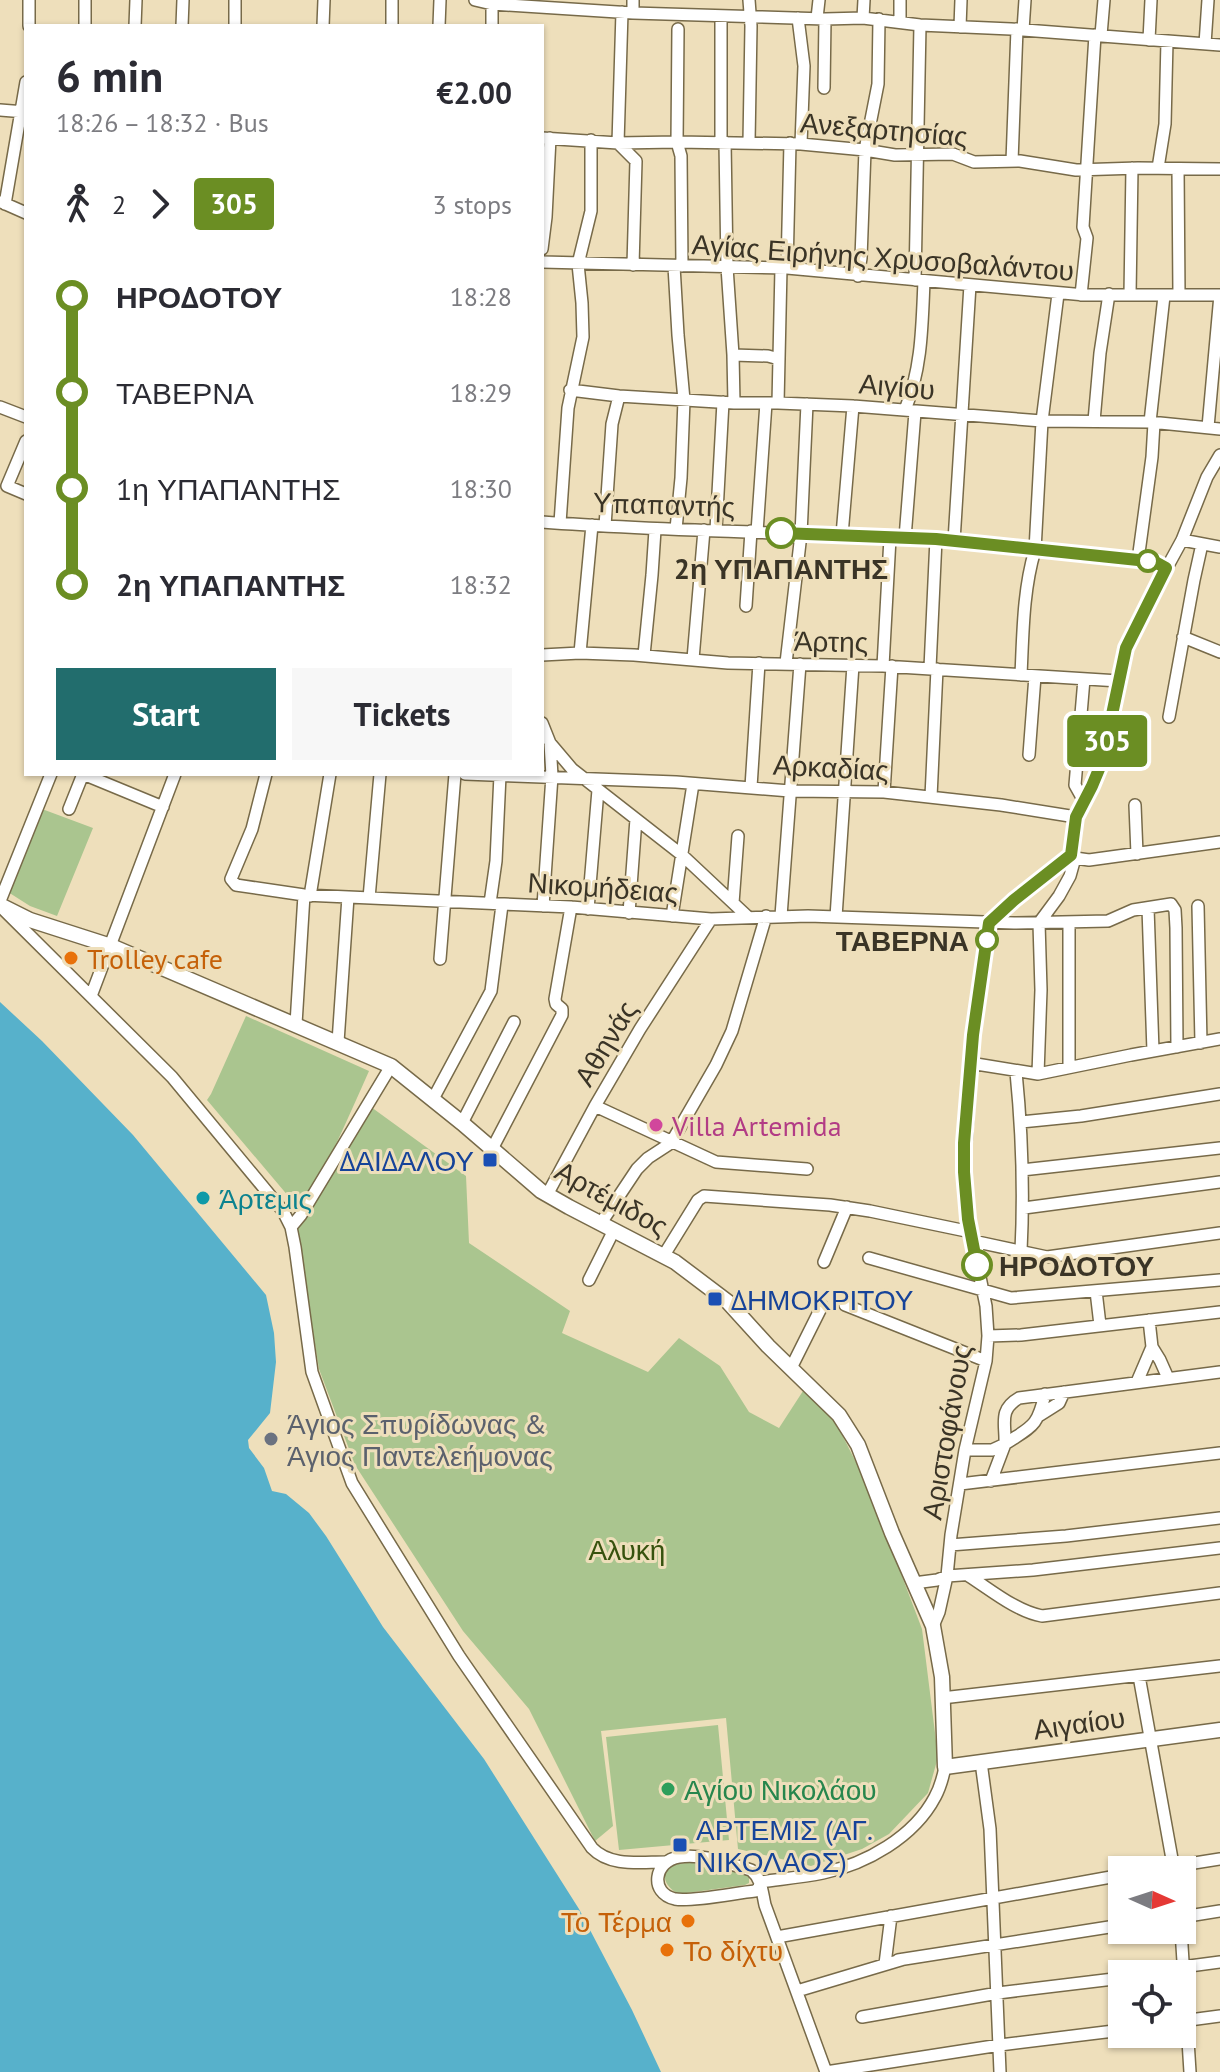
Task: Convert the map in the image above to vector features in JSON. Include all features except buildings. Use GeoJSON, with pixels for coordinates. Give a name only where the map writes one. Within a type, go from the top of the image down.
{"type":"FeatureCollection","features":[{"type":"Feature","properties":{"kind":"main road","name":"Αρτέμιδος"},"geometry":{"type":"LineString","coordinates":[[0,904],[30,920],[111,946],[391,1066],[547,1195],[664,1255],[728,1302],[768,1346],[829,1404],[858,1445],[933,1626],[940,1657],[945,1767]]}},
{"type":"Feature","properties":{"kind":"main road","name":"Αιγαίου"},"geometry":{"type":"LineString","coordinates":[[945,1767],[1220,1730]]}},
{"type":"Feature","properties":{"kind":"street"},"geometry":{"type":"LineString","coordinates":[[29,0],[29,24]]}},
{"type":"Feature","properties":{"kind":"street"},"geometry":{"type":"LineString","coordinates":[[85,0],[85,24]]}},
{"type":"Feature","properties":{"kind":"street"},"geometry":{"type":"LineString","coordinates":[[135,24],[136,0]]}},
{"type":"Feature","properties":{"kind":"street"},"geometry":{"type":"LineString","coordinates":[[182,24],[183,0]]}},
{"type":"Feature","properties":{"kind":"street"},"geometry":{"type":"LineString","coordinates":[[235,0],[235,24]]}},
{"type":"Feature","properties":{"kind":"street"},"geometry":{"type":"LineString","coordinates":[[323,24],[324,0]]}},
{"type":"Feature","properties":{"kind":"street"},"geometry":{"type":"LineString","coordinates":[[392,0],[392,24]]}},
{"type":"Feature","properties":{"kind":"street"},"geometry":{"type":"LineString","coordinates":[[439,24],[440,0]]}},
{"type":"Feature","properties":{"kind":"street"},"geometry":{"type":"LineString","coordinates":[[475,0],[492,4],[562,4],[627,12],[691,15],[863,18],[920,25],[1020,29],[1220,45]]}},
{"type":"Feature","properties":{"kind":"street"},"geometry":{"type":"LineString","coordinates":[[633,0],[627,12],[618,143],[636,161]]}},
{"type":"Feature","properties":{"kind":"street"},"geometry":{"type":"LineString","coordinates":[[691,0],[691,15]]}},
{"type":"Feature","properties":{"kind":"street"},"geometry":{"type":"LineString","coordinates":[[749,0],[749,142]]}},
{"type":"Feature","properties":{"kind":"street"},"geometry":{"type":"LineString","coordinates":[[819,0],[824,88]]}},
{"type":"Feature","properties":{"kind":"street"},"geometry":{"type":"LineString","coordinates":[[863,18],[864,0]]}},
{"type":"Feature","properties":{"kind":"street"},"geometry":{"type":"LineString","coordinates":[[900,0],[900,22]]}},
{"type":"Feature","properties":{"kind":"street"},"geometry":{"type":"LineString","coordinates":[[960,27],[961,0]]}},
{"type":"Feature","properties":{"kind":"street"},"geometry":{"type":"LineString","coordinates":[[1012,161],[1020,29],[1025,0]]}},
{"type":"Feature","properties":{"kind":"street"},"geometry":{"type":"LineString","coordinates":[[1081,295],[1087,238],[1083,227],[1087,170],[1098,35],[1104,0]]}},
{"type":"Feature","properties":{"kind":"street"},"geometry":{"type":"LineString","coordinates":[[1149,40],[1151,0]]}},
{"type":"Feature","properties":{"kind":"street"},"geometry":{"type":"LineString","coordinates":[[1205,44],[1208,0]]}},
{"type":"Feature","properties":{"kind":"street"},"geometry":{"type":"LineString","coordinates":[[492,4],[492,24]]}},
{"type":"Feature","properties":{"kind":"street"},"geometry":{"type":"LineString","coordinates":[[693,659],[733,355],[727,267],[721,16]]}},
{"type":"Feature","properties":{"kind":"street"},"geometry":{"type":"LineString","coordinates":[[746,606],[779,359],[784,268],[804,66],[798,18]]}},
{"type":"Feature","properties":{"kind":"street"},"geometry":{"type":"LineString","coordinates":[[858,276],[865,150],[878,84],[879,19]]}},
{"type":"Feature","properties":{"kind":"street"},"geometry":{"type":"LineString","coordinates":[[905,538],[910,411],[923,329],[917,154],[920,25]]}},
{"type":"Feature","properties":{"kind":"street"},"geometry":{"type":"LineString","coordinates":[[676,529],[684,400],[678,335],[681,156],[677,142],[678,29]]}},
{"type":"Feature","properties":{"kind":"street"},"geometry":{"type":"LineString","coordinates":[[1158,168],[1165,124],[1167,41]]}},
{"type":"Feature","properties":{"kind":"street"},"geometry":{"type":"LineString","coordinates":[[0,110],[24,112],[2,205],[24,212]]}},
{"type":"Feature","properties":{"kind":"street"},"geometry":{"type":"LineString","coordinates":[[544,230],[546,138]]}},
{"type":"Feature","properties":{"kind":"street","name":"Ανεξαρτησίας"},"geometry":{"type":"LineString","coordinates":[[546,138],[618,143],[796,144],[895,155],[953,154],[974,162],[1037,163],[1066,170],[1220,169]]}},
{"type":"Feature","properties":{"kind":"street"},"geometry":{"type":"LineString","coordinates":[[560,523],[570,390],[576,376],[583,337],[578,264],[591,211],[591,140]]}},
{"type":"Feature","properties":{"kind":"street"},"geometry":{"type":"LineString","coordinates":[[633,265],[635,143]]}},
{"type":"Feature","properties":{"kind":"street"},"geometry":{"type":"LineString","coordinates":[[1130,295],[1132,168]]}},
{"type":"Feature","properties":{"kind":"street"},"geometry":{"type":"LineString","coordinates":[[1178,169],[1179,295]]}},
{"type":"Feature","properties":{"kind":"street","name":"Αγίας Ειρήνης Χρυσοβαλάντου"},"geometry":{"type":"LineString","coordinates":[[544,262],[784,268],[1058,294],[1220,295]]}},
{"type":"Feature","properties":{"kind":"street"},"geometry":{"type":"LineString","coordinates":[[954,541],[970,285]]}},
{"type":"Feature","properties":{"kind":"street"},"geometry":{"type":"LineString","coordinates":[[1021,675],[1024,611],[1035,550],[1042,421],[1058,294]]}},
{"type":"Feature","properties":{"kind":"street"},"geometry":{"type":"LineString","coordinates":[[1094,421],[1109,294]]}},
{"type":"Feature","properties":{"kind":"street"},"geometry":{"type":"LineString","coordinates":[[1214,428],[1220,295]]}},
{"type":"Feature","properties":{"kind":"street"},"geometry":{"type":"LineString","coordinates":[[1138,560],[1152,457],[1152,422],[1164,296]]}},
{"type":"Feature","properties":{"kind":"street"},"geometry":{"type":"LineString","coordinates":[[733,355],[779,359]]}},
{"type":"Feature","properties":{"kind":"street","name":"Αιγίου"},"geometry":{"type":"LineString","coordinates":[[570,390],[684,400],[853,406],[1042,421],[1152,422],[1214,428]]}},
{"type":"Feature","properties":{"kind":"street"},"geometry":{"type":"LineString","coordinates":[[580,653],[612,424],[619,396]]}},
{"type":"Feature","properties":{"kind":"street"},"geometry":{"type":"LineString","coordinates":[[786,663],[801,534],[807,404]]}},
{"type":"Feature","properties":{"kind":"street"},"geometry":{"type":"LineString","coordinates":[[842,535],[853,406]]}},
{"type":"Feature","properties":{"kind":"street"},"geometry":{"type":"LineString","coordinates":[[0,407],[24,416]]}},
{"type":"Feature","properties":{"kind":"street"},"geometry":{"type":"LineString","coordinates":[[1041,438],[1057,421]]}},
{"type":"Feature","properties":{"kind":"street"},"geometry":{"type":"LineString","coordinates":[[24,446],[7,486],[24,493]]}},
{"type":"Feature","properties":{"kind":"street"},"geometry":{"type":"LineString","coordinates":[[1038,1074],[1041,990],[1039,923],[1070,876],[1076,817],[1102,762],[1126,648],[1182,540],[1207,477],[1220,455]]}},
{"type":"Feature","properties":{"kind":"street","name":"Υπαπαντής"},"geometry":{"type":"LineString","coordinates":[[544,522],[655,530],[936,539],[1138,560],[1166,568]]}},
{"type":"Feature","properties":{"kind":"street"},"geometry":{"type":"LineString","coordinates":[[644,655],[655,530]]}},
{"type":"Feature","properties":{"kind":"street"},"geometry":{"type":"LineString","coordinates":[[884,792],[890,538]]}},
{"type":"Feature","properties":{"kind":"street"},"geometry":{"type":"LineString","coordinates":[[931,797],[936,539]]}},
{"type":"Feature","properties":{"kind":"street"},"geometry":{"type":"LineString","coordinates":[[1169,717],[1183,637],[1214,544],[1182,540]]}},
{"type":"Feature","properties":{"kind":"street"},"geometry":{"type":"LineString","coordinates":[[1183,637],[1220,652]]}},
{"type":"Feature","properties":{"kind":"street","name":"Άρτης"},"geometry":{"type":"LineString","coordinates":[[544,655],[644,655],[728,663],[887,666],[1119,681]]}},
{"type":"Feature","properties":{"kind":"street"},"geometry":{"type":"LineString","coordinates":[[751,787],[759,663]]}},
{"type":"Feature","properties":{"kind":"street"},"geometry":{"type":"LineString","coordinates":[[781,916],[800,664]]}},
{"type":"Feature","properties":{"kind":"street"},"geometry":{"type":"LineString","coordinates":[[836,917],[853,665]]}},
{"type":"Feature","properties":{"kind":"street"},"geometry":{"type":"LineString","coordinates":[[1029,755],[1035,676]]}},
{"type":"Feature","properties":{"kind":"street"},"geometry":{"type":"LineString","coordinates":[[1084,679],[1075,785],[1084,801]]}},
{"type":"Feature","properties":{"kind":"street"},"geometry":{"type":"LineString","coordinates":[[543,906],[552,776],[550,743],[544,728]]}},
{"type":"Feature","properties":{"kind":"street"},"geometry":{"type":"LineString","coordinates":[[550,743],[582,779],[682,855],[747,916]]}},
{"type":"Feature","properties":{"kind":"street"},"geometry":{"type":"LineString","coordinates":[[50,776],[0,904],[172,1077],[283,1211],[291,1227],[312,1372],[352,1483],[459,1656],[593,1850],[612,1860],[665,1862]]}},
{"type":"Feature","properties":{"kind":"street"},"geometry":{"type":"LineString","coordinates":[[69,809],[82,776]]}},
{"type":"Feature","properties":{"kind":"street"},"geometry":{"type":"LineString","coordinates":[[88,776],[163,807]]}},
{"type":"Feature","properties":{"kind":"street"},"geometry":{"type":"LineString","coordinates":[[91,996],[174,776]]}},
{"type":"Feature","properties":{"kind":"street","name":"Νικομήδειας"},"geometry":{"type":"LineString","coordinates":[[265,776],[252,829],[231,879],[236,885],[307,896],[571,907],[711,919],[781,916],[989,923],[1109,921],[1132,911],[1173,905],[1177,1047]]}},
{"type":"Feature","properties":{"kind":"street"},"geometry":{"type":"LineString","coordinates":[[296,1024],[307,896],[330,776]]}},
{"type":"Feature","properties":{"kind":"street"},"geometry":{"type":"LineString","coordinates":[[369,898],[380,776]]}},
{"type":"Feature","properties":{"kind":"street"},"geometry":{"type":"LineString","coordinates":[[440,959],[455,776]]}},
{"type":"Feature","properties":{"kind":"street"},"geometry":{"type":"LineString","coordinates":[[433,1099],[491,991],[500,776]]}},
{"type":"Feature","properties":{"kind":"street"},"geometry":{"type":"LineString","coordinates":[[544,776],[552,776]]}},
{"type":"Feature","properties":{"kind":"street","name":"Αρκαδίας"},"geometry":{"type":"LineString","coordinates":[[552,776],[790,791],[884,792],[1076,817]]}},
{"type":"Feature","properties":{"kind":"street"},"geometry":{"type":"LineString","coordinates":[[672,916],[693,784]]}},
{"type":"Feature","properties":{"kind":"street"},"geometry":{"type":"LineString","coordinates":[[588,909],[598,790]]}},
{"type":"Feature","properties":{"kind":"street"},"geometry":{"type":"LineString","coordinates":[[1135,805],[1137,854]]}},
{"type":"Feature","properties":{"kind":"street"},"geometry":{"type":"LineString","coordinates":[[629,913],[636,819]]}},
{"type":"Feature","properties":{"kind":"street"},"geometry":{"type":"LineString","coordinates":[[733,903],[738,836]]}},
{"type":"Feature","properties":{"kind":"street"},"geometry":{"type":"LineString","coordinates":[[1073,856],[1089,860],[1220,842]]}},
{"type":"Feature","properties":{"kind":"street"},"geometry":{"type":"LineString","coordinates":[[989,923],[1073,856]]}},
{"type":"Feature","properties":{"kind":"street"},"geometry":{"type":"LineString","coordinates":[[338,1042],[348,897]]}},
{"type":"Feature","properties":{"kind":"street"},"geometry":{"type":"LineString","coordinates":[[1198,906],[1201,1043]]}},
{"type":"Feature","properties":{"kind":"street"},"geometry":{"type":"LineString","coordinates":[[492,1149],[562,1015],[555,999],[571,907]]}},
{"type":"Feature","properties":{"kind":"street"},"geometry":{"type":"LineString","coordinates":[[1148,908],[1153,1051]]}},
{"type":"Feature","properties":{"kind":"street"},"geometry":{"type":"LineString","coordinates":[[589,1280],[608,1227],[637,1169],[671,1143],[716,1065],[732,1031],[766,916]]}},
{"type":"Feature","properties":{"kind":"street","name":"Αθηνάς"},"geometry":{"type":"LineString","coordinates":[[547,1195],[640,1029],[711,919]]}},
{"type":"Feature","properties":{"kind":"street","name":"Αριστοφάνους"},"geometry":{"type":"LineString","coordinates":[[933,1626],[947,1576],[965,1450],[986,1361],[988,1336],[964,1172],[970,1063],[989,923]]}},
{"type":"Feature","properties":{"kind":"street"},"geometry":{"type":"LineString","coordinates":[[1069,923],[1069,1067]]}},
{"type":"Feature","properties":{"kind":"street"},"geometry":{"type":"LineString","coordinates":[[462,1123],[514,1022]]}},
{"type":"Feature","properties":{"kind":"street"},"geometry":{"type":"LineString","coordinates":[[970,1063],[1038,1074],[1220,1039]]}},
{"type":"Feature","properties":{"kind":"street"},"geometry":{"type":"LineString","coordinates":[[291,1227],[391,1066]]}},
{"type":"Feature","properties":{"kind":"street"},"geometry":{"type":"LineString","coordinates":[[1016,1072],[1024,1208],[1021,1251]]}},
{"type":"Feature","properties":{"kind":"street"},"geometry":{"type":"LineString","coordinates":[[1021,1122],[1081,1116],[1220,1094]]}},
{"type":"Feature","properties":{"kind":"street"},"geometry":{"type":"LineString","coordinates":[[595,1106],[716,1162],[807,1169]]}},
{"type":"Feature","properties":{"kind":"street"},"geometry":{"type":"LineString","coordinates":[[1022,1170],[1220,1148]]}},
{"type":"Feature","properties":{"kind":"street"},"geometry":{"type":"LineString","coordinates":[[1024,1208],[1220,1182]]}},
{"type":"Feature","properties":{"kind":"street"},"geometry":{"type":"LineString","coordinates":[[664,1255],[698,1200],[704,1196],[847,1207],[909,1218],[1047,1257],[1220,1233]]}},
{"type":"Feature","properties":{"kind":"street"},"geometry":{"type":"LineString","coordinates":[[824,1262],[847,1207]]}},
{"type":"Feature","properties":{"kind":"street"},"geometry":{"type":"LineString","coordinates":[[869,1258],[1011,1298],[1220,1280]]}},
{"type":"Feature","properties":{"kind":"street"},"geometry":{"type":"LineString","coordinates":[[1096,1291],[1100,1325]]}},
{"type":"Feature","properties":{"kind":"street"},"geometry":{"type":"LineString","coordinates":[[845,1305],[986,1361]]}},
{"type":"Feature","properties":{"kind":"street"},"geometry":{"type":"LineString","coordinates":[[791,1368],[822,1306]]}},
{"type":"Feature","properties":{"kind":"street"},"geometry":{"type":"LineString","coordinates":[[988,1336],[1021,1335],[1220,1312]]}},
{"type":"Feature","properties":{"kind":"street"},"geometry":{"type":"LineString","coordinates":[[1149,1320],[1152,1347],[1168,1378]]}},
{"type":"Feature","properties":{"kind":"street"},"geometry":{"type":"LineString","coordinates":[[1137,1382],[1152,1347]]}},
{"type":"Feature","properties":{"kind":"street"},"geometry":{"type":"LineString","coordinates":[[991,1481],[1005,1444],[1005,1411],[1019,1398],[1220,1372]]}},
{"type":"Feature","properties":{"kind":"street"},"geometry":{"type":"LineString","coordinates":[[1040,1415],[1059,1403],[1064,1392]]}},
{"type":"Feature","properties":{"kind":"street"},"geometry":{"type":"LineString","coordinates":[[965,1450],[998,1448],[1030,1429],[1040,1415],[1045,1394]]}},
{"type":"Feature","properties":{"kind":"street"},"geometry":{"type":"LineString","coordinates":[[982,1450],[991,1481]]}},
{"type":"Feature","properties":{"kind":"street"},"geometry":{"type":"LineString","coordinates":[[960,1484],[1220,1453]]}},
{"type":"Feature","properties":{"kind":"street"},"geometry":{"type":"LineString","coordinates":[[950,1545],[1078,1535],[1220,1518]]}},
{"type":"Feature","properties":{"kind":"street"},"geometry":{"type":"LineString","coordinates":[[914,1583],[947,1576],[1220,1548]]}},
{"type":"Feature","properties":{"kind":"street"},"geometry":{"type":"LineString","coordinates":[[969,1575],[1003,1598],[1042,1616],[1220,1593]]}},
{"type":"Feature","properties":{"kind":"street"},"geometry":{"type":"LineString","coordinates":[[942,1698],[1220,1666]]}},
{"type":"Feature","properties":{"kind":"street"},"geometry":{"type":"LineString","coordinates":[[1139,1676],[1172,1856]]}},
{"type":"Feature","properties":{"kind":"street"},"geometry":{"type":"LineString","coordinates":[[981,1762],[990,1829],[1000,2072]]}},
{"type":"Feature","properties":{"kind":"street"},"geometry":{"type":"LineString","coordinates":[[760,1882],[824,1873],[887,1847],[927,1810],[945,1767]]}},
{"type":"Feature","properties":{"kind":"street"},"geometry":{"type":"LineString","coordinates":[[760,1882],[755,1891],[677,1899],[669,1897],[659,1887],[658,1874],[670,1859],[698,1856],[751,1870],[760,1882],[765,1905],[826,2072],[1108,2032]]}},
{"type":"Feature","properties":{"kind":"street"},"geometry":{"type":"LineString","coordinates":[[1196,1864],[1220,1859]]}},
{"type":"Feature","properties":{"kind":"street"},"geometry":{"type":"LineString","coordinates":[[777,1937],[1108,1878]]}},
{"type":"Feature","properties":{"kind":"street"},"geometry":{"type":"LineString","coordinates":[[1196,1915],[1220,1911]]}},
{"type":"Feature","properties":{"kind":"street"},"geometry":{"type":"LineString","coordinates":[[885,1964],[891,1916]]}},
{"type":"Feature","properties":{"kind":"street"},"geometry":{"type":"LineString","coordinates":[[797,1991],[898,1960],[1108,1927]]}},
{"type":"Feature","properties":{"kind":"street"},"geometry":{"type":"LineString","coordinates":[[1196,1965],[1220,1962]]}},
{"type":"Feature","properties":{"kind":"street"},"geometry":{"type":"LineString","coordinates":[[862,2017],[998,1993],[1108,1980]]}},
{"type":"Feature","properties":{"kind":"street"},"geometry":{"type":"LineString","coordinates":[[1196,2019],[1220,2016]]}},
{"type":"Feature","properties":{"kind":"street"},"geometry":{"type":"LineString","coordinates":[[1187,2048],[1190,2072]]}},
{"type":"Feature","properties":{"kind":"green space"},"geometry":{"type":"Polygon","coordinates":[[[42,809],[93,828],[57,916],[30,906],[8,892],[42,809]]]}},
{"type":"Feature","properties":{"kind":"green space"},"geometry":{"type":"Polygon","coordinates":[[[246,1016],[369,1071],[329,1159],[300,1210],[207,1100],[246,1016]]]}},
{"type":"Feature","properties":{"kind":"green space","name":"Αλυκή"},"geometry":{"type":"Polygon","coordinates":[[[371,1107],[466,1176],[469,1243],[570,1311],[562,1333],[648,1372],[679,1338],[720,1366],[749,1412],[779,1428],[803,1391],[830,1411],[867,1484],[922,1629],[938,1757],[928,1793],[889,1834],[862,1849],[811,1866],[738,1849],[726,1718],[601,1731],[613,1826],[595,1841],[529,1709],[463,1631],[355,1465],[319,1369],[298,1229],[371,1107]]]}},
{"type":"Feature","properties":{"kind":"green space","name":"Αγίου Νικολάου"},"geometry":{"type":"Polygon","coordinates":[[[718,1725],[729,1840],[619,1850],[606,1737],[718,1725]]]}},
{"type":"Feature","properties":{"kind":"green space"},"geometry":{"type":"Polygon","coordinates":[[[692,1863],[744,1872],[749,1877],[749,1883],[679,1894],[668,1886],[665,1874],[673,1866],[692,1863]]]}},
{"type":"Feature","properties":{"kind":"water"},"geometry":{"type":"Polygon","coordinates":[[[0,1002],[133,1135],[266,1295],[276,1362],[270,1413],[248,1440],[249,1448],[264,1468],[272,1491],[286,1494],[309,1513],[383,1627],[484,1759],[579,1909],[661,2072],[0,2072],[0,1002]]]}},
{"type":"Feature","properties":{"kind":"bus line","name":"305"},"geometry":{"type":"LineString","coordinates":[[781,533],[936,539],[1138,560],[1166,568],[1126,648],[1102,762],[1076,817],[1071,855],[989,923],[973,1035],[964,1143],[968,1219],[977,1265]]}},
{"type":"Feature","properties":{"kind":"place","name":"2η ΥΠΑΠΑΝΤΗΣ"},"geometry":{"type":"Point","coordinates":[781,533]}},
{"type":"Feature","properties":{"kind":"place","name":"ΤΑΒΕΡΝΑ"},"geometry":{"type":"Point","coordinates":[987,940]}},
{"type":"Feature","properties":{"kind":"place","name":"Trolley cafe"},"geometry":{"type":"Point","coordinates":[71,958]}},
{"type":"Feature","properties":{"kind":"place","name":"Villa Artemida"},"geometry":{"type":"Point","coordinates":[656,1125]}},
{"type":"Feature","properties":{"kind":"place","name":"ΔΑΙΔΑΛΟΥ"},"geometry":{"type":"Point","coordinates":[490,1160]}},
{"type":"Feature","properties":{"kind":"place","name":"Άρτεμις"},"geometry":{"type":"Point","coordinates":[203,1198]}},
{"type":"Feature","properties":{"kind":"place","name":"ΗΡΟΔΟΤΟΥ"},"geometry":{"type":"Point","coordinates":[977,1265]}},
{"type":"Feature","properties":{"kind":"place","name":"ΔΗΜΟΚΡΙΤΟΥ"},"geometry":{"type":"Point","coordinates":[715,1299]}},
{"type":"Feature","properties":{"kind":"place","name":"Άγιος Σπυρίδωνας & Άγιος Παντελεήμονας"},"geometry":{"type":"Point","coordinates":[271,1439]}},
{"type":"Feature","properties":{"kind":"place","name":"Αγίου Νικολάου"},"geometry":{"type":"Point","coordinates":[668,1789]}},
{"type":"Feature","properties":{"kind":"place","name":"ΑΡΤΕΜΙΣ (ΑΓ. ΝΙΚΟΛΑΟΣ)"},"geometry":{"type":"Point","coordinates":[680,1845]}},
{"type":"Feature","properties":{"kind":"place","name":"Το Τέρμα"},"geometry":{"type":"Point","coordinates":[688,1921]}},
{"type":"Feature","properties":{"kind":"place","name":"Το δίχτυ"},"geometry":{"type":"Point","coordinates":[667,1950]}}]}
